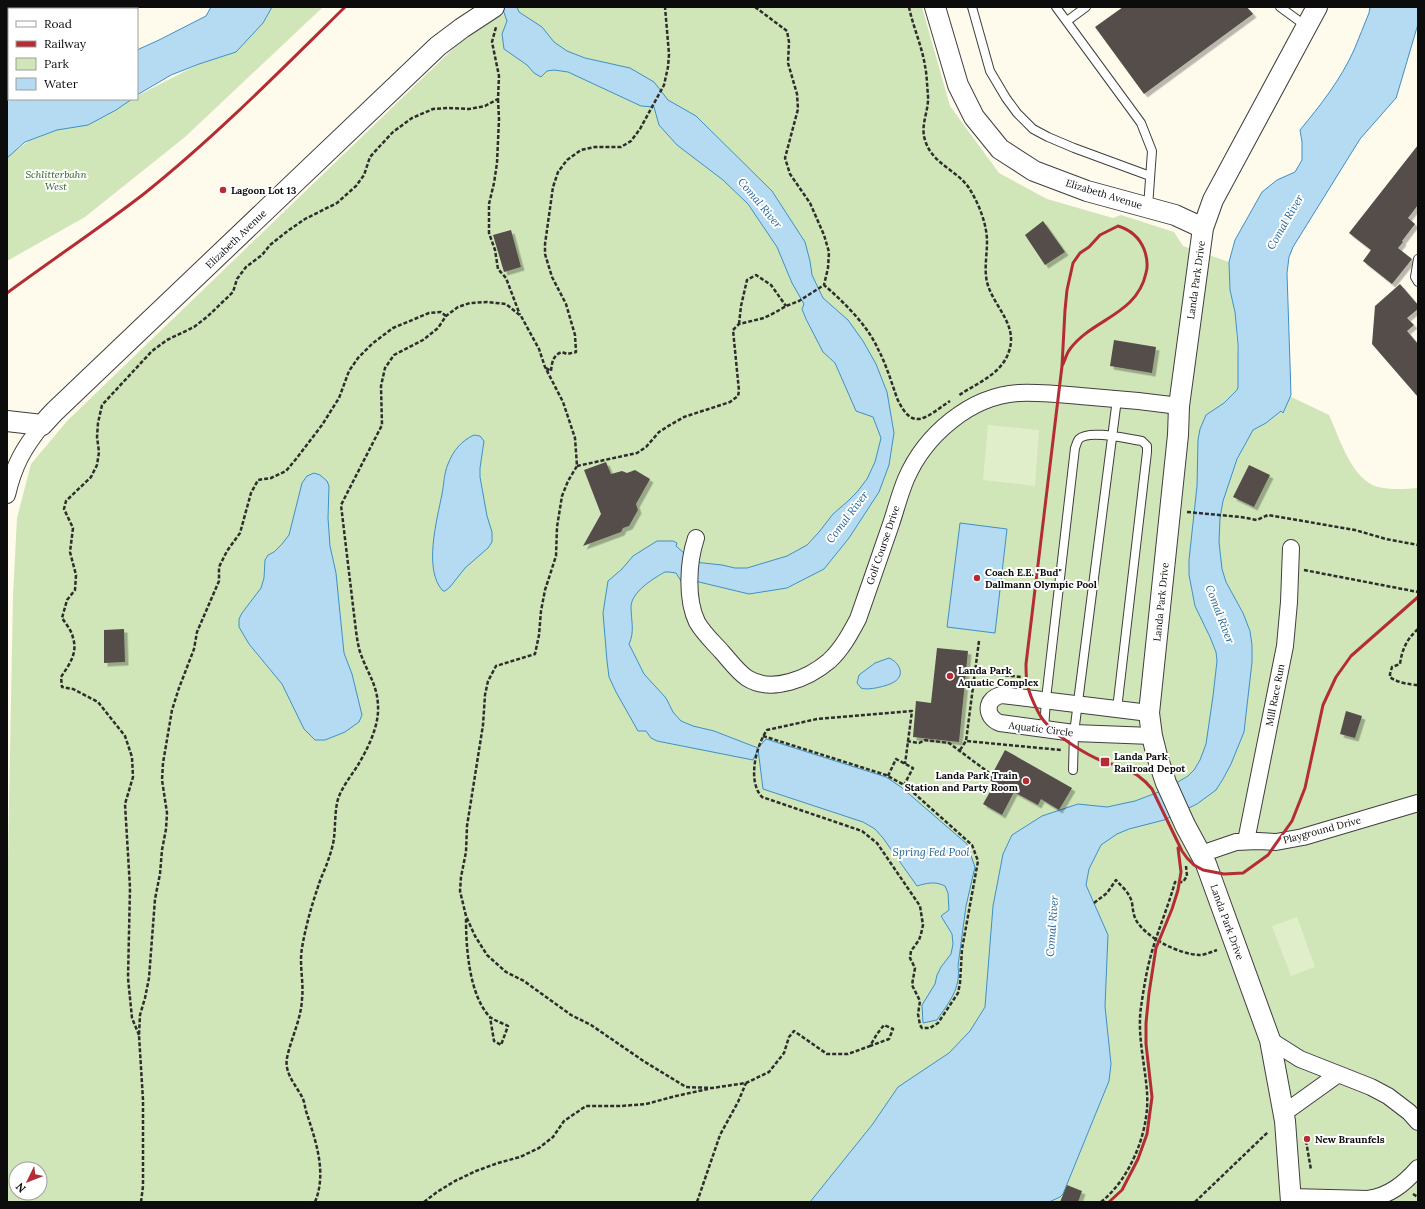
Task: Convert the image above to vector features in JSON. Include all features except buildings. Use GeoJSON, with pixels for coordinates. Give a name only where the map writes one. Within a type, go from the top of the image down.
{"type":"FeatureCollection","features":[{"type":"Feature","properties":{"kind":"street","name":"Elizabeth Avenue"},"geometry":{"type":"LineString","coordinates":[[935,7],[958,85],[974,117],[1000,149],[1034,171],[1087,192],[1175,215],[1203,228]]}},
{"type":"Feature","properties":{"kind":"street","name":"Landa Park Drive"},"geometry":{"type":"LineString","coordinates":[[1291,1200],[1284,1114],[1270,1040],[1206,864],[1193,859],[1185,825],[1166,784],[1157,756],[1152,736],[1149,713],[1177,450],[1179,406],[1203,228],[1213,200],[1317,7]]}},
{"type":"Feature","properties":{"kind":"street","name":"Elizabeth Avenue"},"geometry":{"type":"LineString","coordinates":[[7,495],[19,458],[27,444],[54,412],[438,46],[462,28],[496,15]]}},
{"type":"Feature","properties":{"kind":"street","name":"Golf Course Drive"},"geometry":{"type":"LineString","coordinates":[[696,538],[692,556],[690,601],[698,623],[747,678],[761,684],[770,685],[793,681],[805,677],[828,661],[851,634],[858,619],[907,478],[919,456],[930,441],[948,422],[965,411],[983,403],[1018,393],[1059,394],[1179,406]]}},
{"type":"Feature","properties":{"kind":"street"},"geometry":{"type":"LineString","coordinates":[[7,421],[42,425]]}},
{"type":"Feature","properties":{"kind":"street","name":"Mill Race Run"},"geometry":{"type":"LineString","coordinates":[[1246,841],[1285,646],[1289,602],[1291,548]]}},
{"type":"Feature","properties":{"kind":"street","name":"Aquatic Circle"},"geometry":{"type":"LineString","coordinates":[[1149,713],[1046,699],[1002,695],[993,698],[989,707],[992,718],[1000,723],[1074,733],[1152,736]]}},
{"type":"Feature","properties":{"kind":"street","name":"Playground Drive"},"geometry":{"type":"LineString","coordinates":[[1193,859],[1236,842],[1276,842],[1303,837],[1418,803]]}},
{"type":"Feature","properties":{"kind":"street"},"geometry":{"type":"LineString","coordinates":[[1270,1040],[1300,1059],[1337,1075],[1371,1087],[1388,1096],[1409,1112],[1418,1122]]}},
{"type":"Feature","properties":{"kind":"street"},"geometry":{"type":"LineString","coordinates":[[1284,1114],[1337,1075]]}},
{"type":"Feature","properties":{"kind":"street"},"geometry":{"type":"LineString","coordinates":[[1291,1200],[1368,1200],[1377,1198],[1400,1187],[1418,1168]]}},
{"type":"Feature","properties":{"kind":"lane"},"geometry":{"type":"LineString","coordinates":[[972,7],[990,71],[1017,113],[1033,129],[1074,148],[1150,176]]}},
{"type":"Feature","properties":{"kind":"lane"},"geometry":{"type":"LineString","coordinates":[[1056,7],[1140,123],[1152,151],[1148,208]]}},
{"type":"Feature","properties":{"kind":"lane"},"geometry":{"type":"LineString","coordinates":[[1067,21],[1086,7]]}},
{"type":"Feature","properties":{"kind":"lane"},"geometry":{"type":"LineString","coordinates":[[1280,7],[1306,26]]}},
{"type":"Feature","properties":{"kind":"lane"},"geometry":{"type":"LineString","coordinates":[[1418,259],[1415,277],[1418,282]]}},
{"type":"Feature","properties":{"kind":"lane"},"geometry":{"type":"LineString","coordinates":[[1073,770],[1074,733],[1077,703],[1117,399]]}},
{"type":"Feature","properties":{"kind":"lane"},"geometry":{"type":"LineString","coordinates":[[1044,730],[1046,699],[1075,448],[1078,440],[1088,435],[1142,441],[1147,446],[1117,709]]}},
{"type":"Feature","properties":{"kind":"path"},"geometry":{"type":"LineString","coordinates":[[545,368],[551,371],[552,361],[557,354],[562,352],[567,354],[576,352],[575,335],[566,304],[552,277],[545,254],[553,187],[558,172],[567,160],[581,150],[595,146],[621,147],[632,141],[664,85],[669,54],[665,7]]}},
{"type":"Feature","properties":{"kind":"path"},"geometry":{"type":"LineString","coordinates":[[577,466],[607,458],[637,453],[646,447],[659,432],[684,417],[730,402],[738,396],[740,391],[733,330],[739,324],[764,318],[799,301],[823,286],[828,268],[829,252],[826,241],[814,210],[790,174],[785,158],[798,109],[797,94],[788,63],[789,42],[787,31],[755,7]]}},
{"type":"Feature","properties":{"kind":"path"},"geometry":{"type":"LineString","coordinates":[[910,7],[925,66],[928,105],[924,122],[924,140],[929,150],[939,162],[961,178],[974,196],[984,219],[986,228],[987,282],[991,293],[1004,314],[1011,336],[1011,345],[1008,355],[995,372],[956,397]]}},
{"type":"Feature","properties":{"kind":"path"},"geometry":{"type":"LineString","coordinates":[[496,15],[492,42],[499,76],[499,119],[497,163],[489,204],[489,233],[495,250],[498,269],[506,278],[521,316],[539,350],[545,368],[564,402],[575,438],[577,466],[568,481],[562,496],[557,527],[556,556],[544,597],[535,654],[496,666],[488,681],[485,695],[482,733],[467,826],[466,852],[460,891],[466,916],[475,936],[487,955],[506,972],[524,981],[571,1015],[591,1025],[645,1062],[686,1087],[712,1088]]}},
{"type":"Feature","properties":{"kind":"path"},"geometry":{"type":"LineString","coordinates":[[139,1035],[132,1018],[128,978],[130,888],[125,804],[133,777],[132,757],[125,736],[98,702],[73,690],[62,687],[61,677],[70,664],[74,654],[73,638],[62,618],[67,600],[75,590],[76,575],[70,552],[73,528],[64,509],[66,501],[91,477],[97,465],[99,452],[97,438],[98,423],[102,405],[152,352],[166,340],[194,327],[224,302],[233,292],[237,279],[246,267],[262,254],[270,245],[305,219],[337,203],[347,194],[364,175],[370,157],[394,132],[412,118],[433,109],[469,109],[485,106],[498,99]]}},
{"type":"Feature","properties":{"kind":"path"},"geometry":{"type":"LineString","coordinates":[[739,324],[741,306],[747,280],[756,275],[771,285],[786,306]]}},
{"type":"Feature","properties":{"kind":"path"},"geometry":{"type":"LineString","coordinates":[[823,286],[846,305],[878,347],[897,398],[907,413],[915,418],[922,419],[952,400]]}},
{"type":"Feature","properties":{"kind":"path"},"geometry":{"type":"LineString","coordinates":[[314,1202],[317,1196],[320,1164],[317,1147],[303,1100],[289,1075],[287,1059],[297,1026],[302,999],[302,949],[312,905],[328,864],[333,842],[338,798],[368,744],[374,730],[378,714],[378,698],[373,678],[366,667],[360,650],[356,631],[341,505],[382,425],[381,386],[386,368],[394,355],[423,340],[438,328],[446,316],[458,307],[470,303],[487,302],[506,304],[521,316]]}},
{"type":"Feature","properties":{"kind":"path"},"geometry":{"type":"LineString","coordinates":[[141,1202],[143,1186],[143,1100],[139,1035],[140,1014],[146,998],[155,899],[166,829],[167,813],[162,780],[163,763],[172,710],[194,649],[197,632],[219,581],[219,567],[227,551],[240,534],[251,493],[258,480],[271,478],[286,471],[296,459],[322,425],[339,398],[349,371],[358,358],[373,343],[393,328],[429,313],[441,312],[446,316]]}},
{"type":"Feature","properties":{"kind":"path"},"geometry":{"type":"LineString","coordinates":[[1184,512],[1241,517],[1257,520],[1268,515],[1355,530],[1386,539],[1418,545]]}},
{"type":"Feature","properties":{"kind":"path"},"geometry":{"type":"LineString","coordinates":[[1290,567],[1418,592]]}},
{"type":"Feature","properties":{"kind":"path"},"geometry":{"type":"LineString","coordinates":[[1418,629],[1407,640],[1401,656],[1400,664],[1392,667],[1390,677],[1396,681],[1418,686]]}},
{"type":"Feature","properties":{"kind":"path"},"geometry":{"type":"LineString","coordinates":[[975,672],[1021,677]]}},
{"type":"Feature","properties":{"kind":"path"},"geometry":{"type":"LineString","coordinates":[[763,736],[888,776],[904,785],[972,845],[978,861],[962,950],[958,993],[938,1023],[930,1028],[922,1028],[920,1025],[918,1014],[920,1001],[912,985],[915,968],[910,958],[910,953],[919,940],[921,934],[922,925],[920,906],[878,843],[862,831],[762,797],[755,785],[755,759],[763,736],[767,730],[817,719],[912,711],[905,764]]}},
{"type":"Feature","properties":{"kind":"path"},"geometry":{"type":"LineString","coordinates":[[908,741],[919,743],[925,740],[949,743],[992,775]]}},
{"type":"Feature","properties":{"kind":"path"},"geometry":{"type":"LineString","coordinates":[[960,750],[966,741]]}},
{"type":"Feature","properties":{"kind":"path"},"geometry":{"type":"LineString","coordinates":[[888,776],[896,759],[913,768],[904,785]]}},
{"type":"Feature","properties":{"kind":"path"},"geometry":{"type":"LineString","coordinates":[[1100,1202],[1118,1186],[1137,1151],[1146,1118],[1147,1093],[1141,1038],[1141,1010],[1145,978],[1175,882],[1183,882],[1187,876],[1187,869],[1193,859]]}},
{"type":"Feature","properties":{"kind":"path"},"geometry":{"type":"LineString","coordinates":[[1094,903],[1107,893],[1116,880],[1132,901],[1133,914],[1147,935],[1168,946],[1193,954],[1201,955],[1217,950]]}},
{"type":"Feature","properties":{"kind":"path"},"geometry":{"type":"LineString","coordinates":[[466,916],[466,943],[472,978],[476,991],[490,1017],[494,1041],[501,1045],[508,1026],[490,1017]]}},
{"type":"Feature","properties":{"kind":"path"},"geometry":{"type":"LineString","coordinates":[[424,1202],[455,1181],[498,1163],[520,1157],[539,1148],[553,1137],[564,1121],[586,1106],[646,1104],[712,1088],[746,1083],[769,1072],[784,1053],[789,1037],[794,1031],[826,1054],[848,1054],[870,1046],[889,1039],[893,1029],[884,1025],[870,1046]]}},
{"type":"Feature","properties":{"kind":"path"},"geometry":{"type":"LineString","coordinates":[[697,1202],[720,1135],[738,1102],[746,1083]]}},
{"type":"Feature","properties":{"kind":"path"},"geometry":{"type":"LineString","coordinates":[[1304,1131],[1311,1170]]}},
{"type":"Feature","properties":{"kind":"path"},"geometry":{"type":"LineString","coordinates":[[1195,1202],[1268,1132]]}},
{"type":"Feature","properties":{"kind":"green space"},"geometry":{"type":"Polygon","coordinates":[[[7,7],[73,7],[8,8],[7,71],[7,7]]]}},
{"type":"Feature","properties":{"kind":"green space","name":"Schlitterbahn West"},"geometry":{"type":"Polygon","coordinates":[[[263,7],[323,7],[185,137],[85,217],[7,261],[7,157],[29,141],[130,100],[138,100],[138,95],[199,64],[263,7]]]}},
{"type":"Feature","properties":{"kind":"green space"},"geometry":{"type":"Polygon","coordinates":[[[517,7],[922,7],[950,106],[999,173],[1047,199],[1113,218],[1121,215],[1174,232],[1183,246],[1229,262],[1230,290],[1235,312],[1239,372],[1329,415],[1350,462],[1369,483],[1374,486],[1386,488],[1418,488],[1418,1202],[7,1202],[7,912],[13,596],[17,518],[31,464],[67,421],[456,46],[493,20],[517,7]]]}},
{"type":"Feature","properties":{"kind":"green space"},"geometry":{"type":"Polygon","coordinates":[[[988,425],[1039,430],[1035,486],[983,480],[988,425]]]}},
{"type":"Feature","properties":{"kind":"green space"},"geometry":{"type":"Polygon","coordinates":[[[1297,917],[1315,967],[1291,976],[1272,926],[1297,917]]]}},
{"type":"Feature","properties":{"kind":"water"},"geometry":{"type":"Polygon","coordinates":[[[211,7],[272,7],[263,23],[236,52],[171,75],[138,94],[138,50],[206,16],[211,7]]]}},
{"type":"Feature","properties":{"kind":"water"},"geometry":{"type":"Polygon","coordinates":[[[502,7],[517,7],[519,12],[542,27],[554,42],[567,51],[585,58],[630,68],[654,82],[668,100],[696,116],[772,191],[805,242],[812,275],[823,298],[848,320],[863,341],[876,364],[887,392],[894,433],[889,465],[879,492],[849,538],[824,569],[787,588],[749,594],[699,582],[681,581],[676,573],[665,572],[644,586],[632,601],[632,635],[629,644],[644,674],[666,698],[673,712],[681,721],[693,726],[714,731],[758,748],[766,739],[886,777],[901,787],[967,844],[975,867],[966,906],[958,966],[958,982],[950,1001],[937,1020],[923,1023],[922,1005],[935,984],[941,967],[951,954],[953,944],[952,934],[941,916],[949,910],[948,893],[945,886],[938,883],[931,883],[917,886],[883,838],[875,829],[863,822],[763,789],[758,749],[753,760],[657,741],[651,738],[646,731],[638,731],[609,677],[607,661],[603,613],[608,581],[622,569],[633,556],[657,541],[673,541],[677,543],[676,546],[694,562],[735,568],[747,568],[787,556],[807,545],[833,514],[857,492],[867,479],[875,462],[881,438],[873,417],[856,411],[835,363],[823,352],[806,319],[802,309],[804,304],[792,283],[777,247],[748,204],[723,180],[677,145],[659,125],[654,107],[641,106],[568,72],[554,70],[547,71],[541,77],[504,49],[502,34],[507,21],[502,7]]]}},
{"type":"Feature","properties":{"kind":"water","name":"Comal River"},"geometry":{"type":"Polygon","coordinates":[[[1370,7],[1418,7],[1418,24],[1396,98],[1360,139],[1293,247],[1289,257],[1287,273],[1291,395],[1283,413],[1281,411],[1266,423],[1253,430],[1237,459],[1223,501],[1220,518],[1219,542],[1222,569],[1226,582],[1243,613],[1250,631],[1252,645],[1252,662],[1244,732],[1231,764],[1216,790],[1197,804],[1164,820],[1129,829],[1117,834],[1101,845],[1089,869],[1086,885],[1108,935],[1105,1006],[1111,1064],[1109,1081],[1063,1194],[1049,1202],[810,1202],[872,1125],[898,1087],[949,1053],[970,1031],[985,1007],[993,906],[1003,854],[1012,835],[1042,816],[1078,804],[1107,807],[1135,801],[1164,790],[1188,776],[1200,760],[1206,744],[1217,661],[1216,652],[1210,637],[1195,606],[1189,575],[1189,560],[1197,486],[1198,440],[1200,429],[1206,415],[1224,403],[1237,390],[1238,387],[1238,344],[1235,312],[1230,290],[1229,262],[1235,240],[1262,192],[1277,180],[1295,172],[1302,160],[1300,130],[1322,102],[1349,61],[1369,13],[1370,7]]]}},
{"type":"Feature","properties":{"kind":"water"},"geometry":{"type":"Polygon","coordinates":[[[7,95],[8,100],[131,100],[116,110],[88,125],[57,130],[25,142],[7,158],[7,95]]]}},
{"type":"Feature","properties":{"kind":"water"},"geometry":{"type":"Polygon","coordinates":[[[474,435],[480,436],[484,441],[480,477],[487,516],[492,532],[492,542],[488,548],[465,568],[450,587],[443,591],[437,582],[434,571],[433,544],[445,475],[452,455],[461,443],[474,435]]]}},
{"type":"Feature","properties":{"kind":"water"},"geometry":{"type":"Polygon","coordinates":[[[314,473],[320,475],[327,481],[329,486],[328,518],[330,546],[336,573],[344,653],[352,674],[362,715],[359,722],[345,732],[325,740],[315,740],[304,729],[282,684],[249,644],[239,627],[239,619],[242,613],[261,588],[264,578],[265,560],[268,555],[274,552],[289,535],[302,483],[307,476],[314,473]]]}},
{"type":"Feature","properties":{"kind":"water","name":"Coach E.E. \"Bud\" Dallmann Olympic Pool"},"geometry":{"type":"Polygon","coordinates":[[[960,523],[1007,529],[995,633],[947,627],[960,523]]]}},
{"type":"Feature","properties":{"kind":"water"},"geometry":{"type":"Polygon","coordinates":[[[889,658],[896,662],[900,669],[900,676],[898,679],[891,684],[883,686],[868,689],[861,688],[857,683],[859,675],[875,663],[889,658]]]}},
{"type":"Feature","properties":{"kind":"railway"},"geometry":{"type":"LineString","coordinates":[[7,293],[145,193],[197,149],[247,103],[345,7]]}},
{"type":"Feature","properties":{"kind":"railway"},"geometry":{"type":"LineString","coordinates":[[1062,366],[1067,290],[1073,263],[1080,253],[1089,247],[1100,235],[1118,226],[1123,228],[1134,234],[1142,245],[1145,252],[1147,270],[1141,287],[1133,298],[1124,308],[1079,339],[1069,351],[1062,366],[1026,664],[1027,680],[1031,697],[1039,713],[1049,727],[1079,749],[1106,763],[1120,766],[1129,770],[1138,775],[1149,785],[1182,851],[1194,865],[1203,870],[1224,874],[1243,873],[1268,855],[1292,821],[1305,788],[1323,705],[1336,677],[1351,656],[1418,597]]}},
{"type":"Feature","properties":{"kind":"railway"},"geometry":{"type":"LineString","coordinates":[[1109,1202],[1122,1190],[1138,1159],[1147,1134],[1152,1097],[1146,1044],[1146,1023],[1149,993],[1156,948],[1178,890],[1181,872],[1178,848]]}},
{"type":"Feature","properties":{"kind":"place","name":"Lagoon Lot 13"},"geometry":{"type":"Point","coordinates":[223,190]}},
{"type":"Feature","properties":{"kind":"place","name":"Coach E.E. \"Bud\" Dallmann Olympic Pool"},"geometry":{"type":"Point","coordinates":[977,578]}},
{"type":"Feature","properties":{"kind":"place","name":"Landa Park Aquatic Complex"},"geometry":{"type":"Point","coordinates":[950,676]}},
{"type":"Feature","properties":{"kind":"place","name":"Landa Park Railroad Depot"},"geometry":{"type":"Point","coordinates":[1105,762]}},
{"type":"Feature","properties":{"kind":"place","name":"Landa Park Train Station and Party Room"},"geometry":{"type":"Point","coordinates":[1026,781]}},
{"type":"Feature","properties":{"kind":"place","name":"New Braunfels"},"geometry":{"type":"Point","coordinates":[1307,1139]}},
{"type":"Feature","properties":{"kind":"water label","name":"Spring Fed Pool"},"geometry":{"type":"Point","coordinates":[931,852]}}]}
